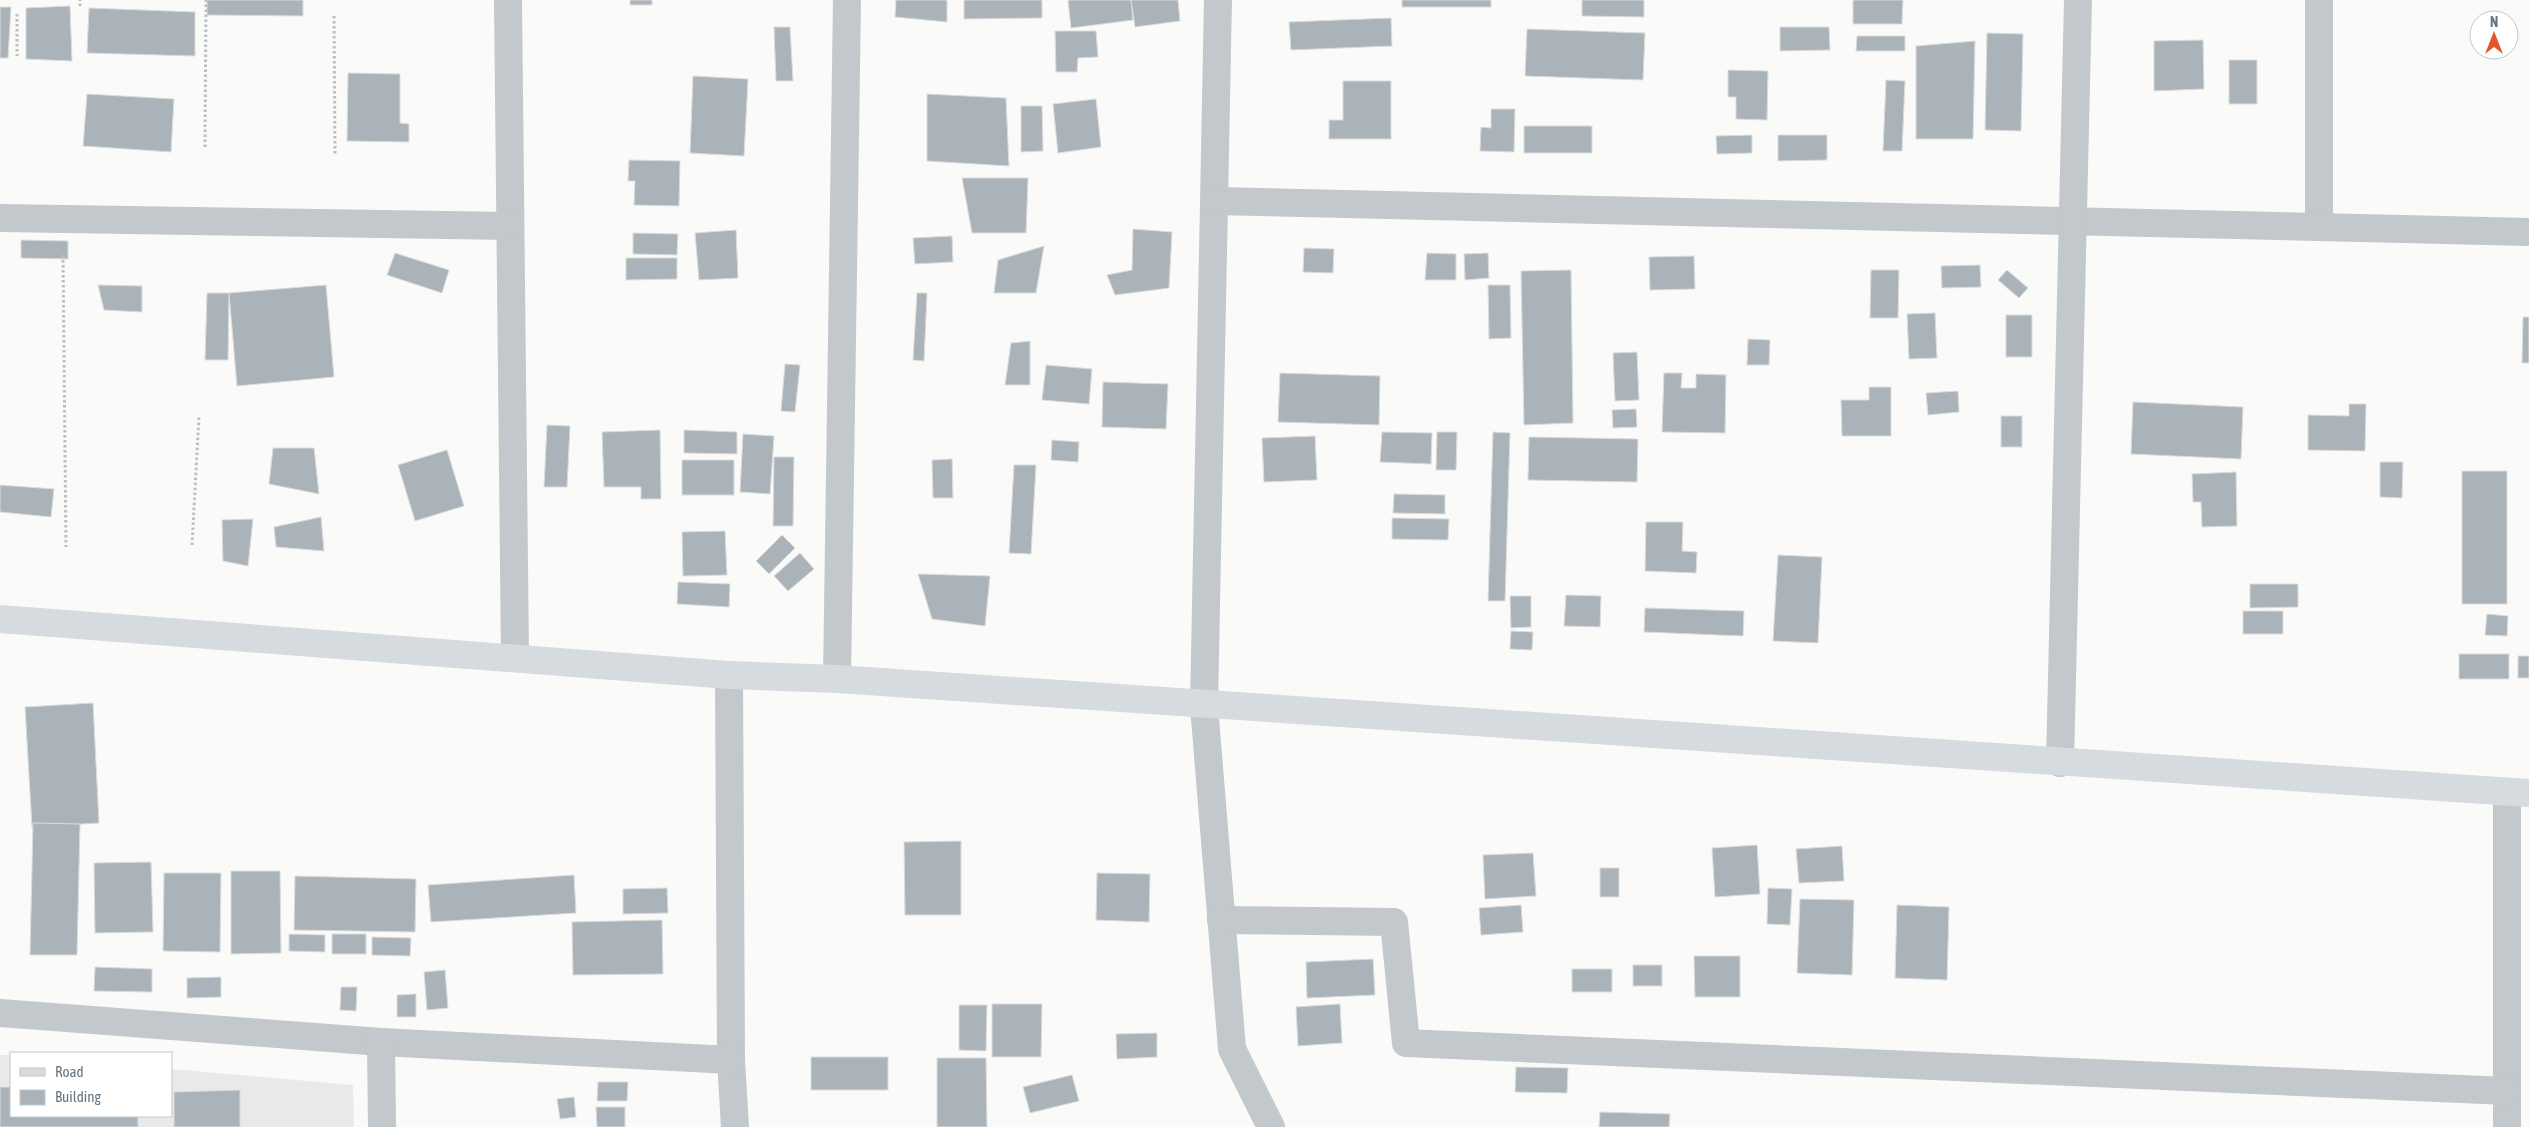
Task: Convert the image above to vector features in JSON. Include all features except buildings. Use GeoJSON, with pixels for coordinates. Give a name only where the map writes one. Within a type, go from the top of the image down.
{"type":"FeatureCollection","features":[{"type":"Feature","properties":{"kind":"street"},"geometry":{"type":"LineString","coordinates":[[508,0],[515,658]]}},
{"type":"Feature","properties":{"kind":"street"},"geometry":{"type":"LineString","coordinates":[[837,679],[847,0]]}},
{"type":"Feature","properties":{"kind":"street"},"geometry":{"type":"LineString","coordinates":[[1218,0],[1204,706],[1232,1050],[1271,1127]]}},
{"type":"Feature","properties":{"kind":"street"},"geometry":{"type":"LineString","coordinates":[[2060,763],[2078,0]]}},
{"type":"Feature","properties":{"kind":"street"},"geometry":{"type":"LineString","coordinates":[[2319,0],[2319,227]]}},
{"type":"Feature","properties":{"kind":"street"},"geometry":{"type":"LineString","coordinates":[[1214,201],[2529,232]]}},
{"type":"Feature","properties":{"kind":"street"},"geometry":{"type":"LineString","coordinates":[[0,218],[510,226]]}},
{"type":"Feature","properties":{"kind":"street"},"geometry":{"type":"LineString","coordinates":[[0,619],[729,675],[837,679],[1204,706],[2518,793],[2506,1091],[2507,1127]]}},
{"type":"Feature","properties":{"kind":"street"},"geometry":{"type":"LineString","coordinates":[[729,675],[732,1060],[735,1127]]}},
{"type":"Feature","properties":{"kind":"street"},"geometry":{"type":"LineString","coordinates":[[1221,920],[1394,922],[1406,1043],[2506,1091]]}},
{"type":"Feature","properties":{"kind":"street"},"geometry":{"type":"LineString","coordinates":[[0,1013],[381,1042],[732,1060]]}},
{"type":"Feature","properties":{"kind":"street"},"geometry":{"type":"LineString","coordinates":[[381,1042],[382,1127]]}},
{"type":"Feature","properties":{"kind":"path"},"geometry":{"type":"LineString","coordinates":[[80,0],[80,6]]}},
{"type":"Feature","properties":{"kind":"path"},"geometry":{"type":"LineString","coordinates":[[205,147],[206,0]]}},
{"type":"Feature","properties":{"kind":"path"},"geometry":{"type":"LineString","coordinates":[[16,14],[16,56]]}},
{"type":"Feature","properties":{"kind":"path"},"geometry":{"type":"LineString","coordinates":[[334,16],[335,154]]}},
{"type":"Feature","properties":{"kind":"path"},"geometry":{"type":"LineString","coordinates":[[63,219],[66,547]]}},
{"type":"Feature","properties":{"kind":"path"},"geometry":{"type":"LineString","coordinates":[[192,545],[199,416]]}},
{"type":"Feature","properties":{"kind":"shaded area"},"geometry":{"type":"Polygon","coordinates":[[[0,1055],[10,1055],[10,1117],[172,1117],[172,1069],[353,1085],[354,1127],[0,1127],[0,1055]]]}}]}
